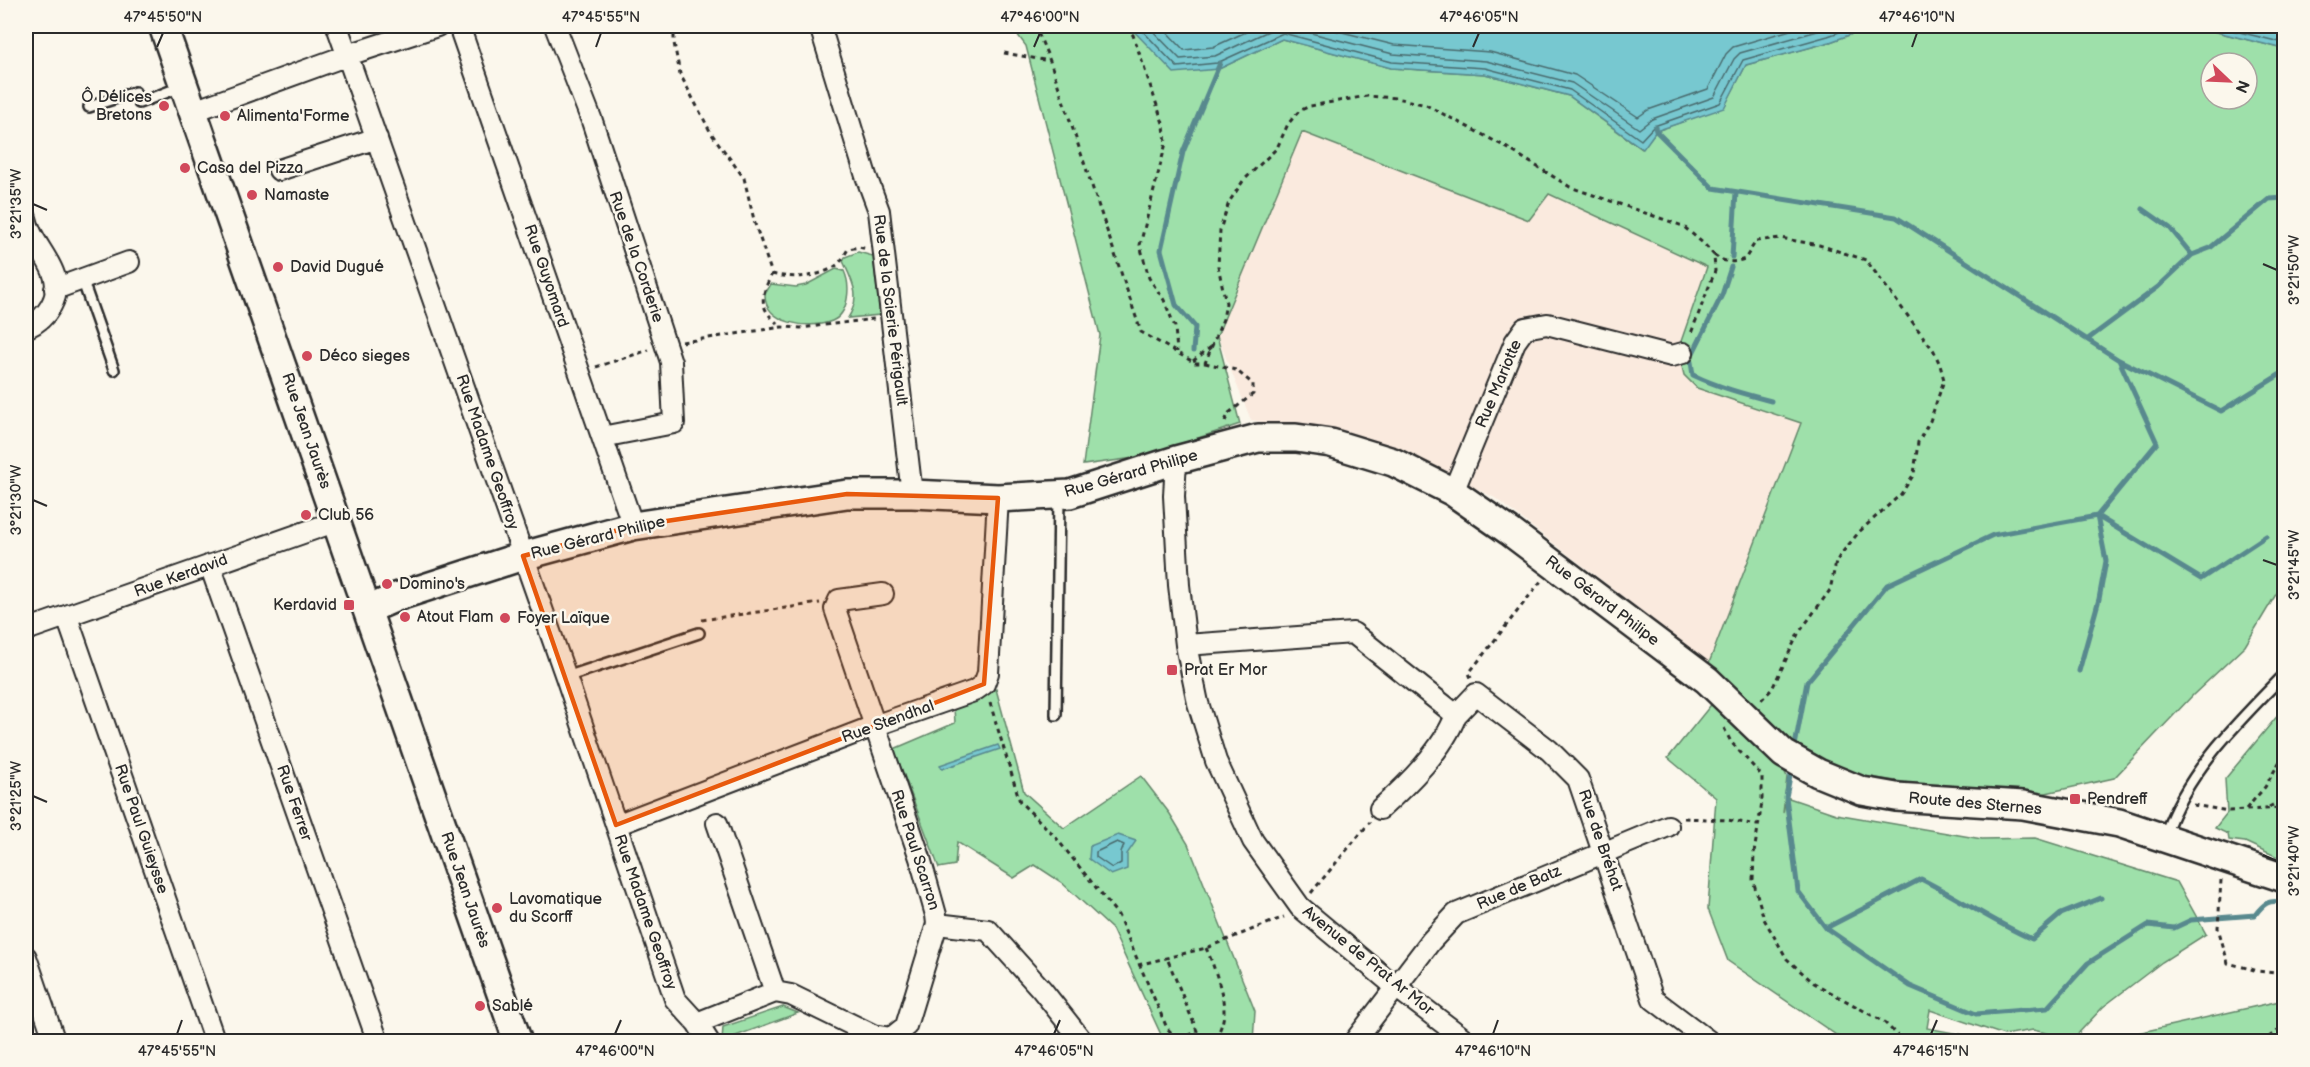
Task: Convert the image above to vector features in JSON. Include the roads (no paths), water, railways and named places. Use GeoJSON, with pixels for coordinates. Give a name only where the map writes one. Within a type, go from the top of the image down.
{"type":"FeatureCollection","features":[{"type":"Feature","properties":{"kind":"street","name":"Rue Jean Jaurès"},"geometry":{"type":"LineString","coordinates":[[163,26],[518,1041]]}},
{"type":"Feature","properties":{"kind":"street","name":"Rue Madame Geoffroy"},"geometry":{"type":"LineString","coordinates":[[337,26],[566,677],[675,999],[697,1023],[708,1041]]}},
{"type":"Feature","properties":{"kind":"street"},"geometry":{"type":"LineString","coordinates":[[194,111],[348,55],[437,26]]}},
{"type":"Feature","properties":{"kind":"street","name":"Rue Guyomard"},"geometry":{"type":"LineString","coordinates":[[459,26],[633,526]]}},
{"type":"Feature","properties":{"kind":"street","name":"Rue de la Corderie"},"geometry":{"type":"LineString","coordinates":[[555,26],[592,121],[671,362],[674,423],[602,437]]}},
{"type":"Feature","properties":{"kind":"street","name":"Rue de la Scierie Périgault"},"geometry":{"type":"LineString","coordinates":[[820,26],[879,212],[912,494]]}},
{"type":"Feature","properties":{"kind":"street"},"geometry":{"type":"LineString","coordinates":[[279,170],[377,138]]}},
{"type":"Feature","properties":{"kind":"street"},"geometry":{"type":"LineString","coordinates":[[26,218],[28,231],[54,273],[55,289],[52,307],[41,320],[26,328]]}},
{"type":"Feature","properties":{"kind":"street"},"geometry":{"type":"LineString","coordinates":[[55,289],[129,261]]}},
{"type":"Feature","properties":{"kind":"street","name":"Rue Mariotte"},"geometry":{"type":"LineString","coordinates":[[1453,492],[1515,342],[1525,327],[1547,324],[1672,356],[1683,353]]}},
{"type":"Feature","properties":{"kind":"street","name":"Rue Gérard Philipe"},"geometry":{"type":"LineString","coordinates":[[367,610],[399,596],[523,556],[633,526],[847,494],[998,498],[1070,494],[1176,460],[1258,438],[1296,438],[1331,443],[1393,462],[1453,492],[1714,686],[1734,721],[1774,745]]}},
{"type":"Feature","properties":{"kind":"street","name":"Avenue de Prat Ar Mor"},"geometry":{"type":"LineString","coordinates":[[1176,460],[1174,496],[1179,585],[1186,645],[1198,703],[1216,761],[1253,842],[1300,907],[1396,987],[1468,1041]]}},
{"type":"Feature","properties":{"kind":"street","name":"Rue Stendhal"},"geometry":{"type":"LineString","coordinates":[[616,825],[874,726],[974,691],[984,684],[988,674],[998,498]]}},
{"type":"Feature","properties":{"kind":"street","name":"Rue Kerdavid"},"geometry":{"type":"LineString","coordinates":[[26,630],[337,521]]}},
{"type":"Feature","properties":{"kind":"street","name":"Rue Ferrer"},"geometry":{"type":"LineString","coordinates":[[210,565],[378,1041]]}},
{"type":"Feature","properties":{"kind":"street","name":"Rue Paul Scarron"},"geometry":{"type":"LineString","coordinates":[[883,594],[840,600],[835,609],[920,858],[936,915],[937,924],[906,1026],[892,1040]]}},
{"type":"Feature","properties":{"kind":"street","name":"Rue Paul Guieysse"},"geometry":{"type":"LineString","coordinates":[[67,617],[215,1041]]}},
{"type":"Feature","properties":{"kind":"street"},"geometry":{"type":"LineString","coordinates":[[1186,645],[1353,633],[1456,715],[1449,734],[1400,791],[1380,809]]}},
{"type":"Feature","properties":{"kind":"street","name":"Rue de Bréhat"},"geometry":{"type":"LineString","coordinates":[[1456,715],[1476,694],[1549,750],[1578,778],[1653,999],[1710,1041]]}},
{"type":"Feature","properties":{"kind":"street","name":"Route des Sternes"},"geometry":{"type":"LineString","coordinates":[[1774,745],[1795,761],[1862,791],[1896,797],[2023,805],[2119,824],[2284,878]]}},
{"type":"Feature","properties":{"kind":"street"},"geometry":{"type":"LineString","coordinates":[[717,823],[774,992]]}},
{"type":"Feature","properties":{"kind":"street","name":"Rue de Batz"},"geometry":{"type":"LineString","coordinates":[[1354,1041],[1431,941],[1456,914],[1668,826]]}},
{"type":"Feature","properties":{"kind":"street"},"geometry":{"type":"LineString","coordinates":[[937,924],[988,930],[1042,990],[1083,1041]]}},
{"type":"Feature","properties":{"kind":"street"},"geometry":{"type":"LineString","coordinates":[[26,957],[55,1041]]}},
{"type":"Feature","properties":{"kind":"street"},"geometry":{"type":"LineString","coordinates":[[697,1023],[774,992],[791,995],[873,1035],[892,1040]]}},
{"type":"Feature","properties":{"kind":"lane"},"geometry":{"type":"LineString","coordinates":[[89,107],[135,92],[139,103],[185,85]]}},
{"type":"Feature","properties":{"kind":"lane"},"geometry":{"type":"LineString","coordinates":[[82,279],[114,370]]}},
{"type":"Feature","properties":{"kind":"lane"},"geometry":{"type":"LineString","coordinates":[[1056,715],[1059,495]]}},
{"type":"Feature","properties":{"kind":"lane"},"geometry":{"type":"LineString","coordinates":[[566,677],[699,633]]}},
{"type":"Feature","properties":{"kind":"lane"},"geometry":{"type":"LineString","coordinates":[[2164,839],[2172,814],[2202,765],[2239,720],[2284,675]]}},
{"type":"Feature","properties":{"kind":"water"},"geometry":{"type":"Polygon","coordinates":[[[1129,26],[1874,26],[1830,42],[1746,65],[1724,108],[1656,131],[1643,149],[1569,96],[1485,74],[1391,68],[1282,39],[1219,69],[1174,73],[1129,26]]]}},
{"type":"Feature","properties":{"kind":"water"},"geometry":{"type":"Polygon","coordinates":[[[2178,26],[2284,26],[2284,49],[2205,29],[2178,26]]]}},
{"type":"Feature","properties":{"kind":"water"},"geometry":{"type":"Polygon","coordinates":[[[998,745],[1000,749],[942,769],[940,765],[998,745]]]}},
{"type":"Feature","properties":{"kind":"water"},"geometry":{"type":"Polygon","coordinates":[[[1118,835],[1136,841],[1127,854],[1127,869],[1111,875],[1089,859],[1090,846],[1118,835]]]}},
{"type":"Feature","properties":{"kind":"waterway"},"geometry":{"type":"LineString","coordinates":[[1193,351],[1195,327],[1176,305],[1161,250],[1183,152],[1220,63]]}},
{"type":"Feature","properties":{"kind":"waterway"},"geometry":{"type":"LineString","coordinates":[[1655,127],[1656,131],[1713,188],[1896,217],[2119,360],[2157,443],[2097,516],[1993,535],[1887,585],[1807,682],[1794,751]]}},
{"type":"Feature","properties":{"kind":"waterway"},"geometry":{"type":"LineString","coordinates":[[1732,257],[1736,192]]}},
{"type":"Feature","properties":{"kind":"waterway"},"geometry":{"type":"LineString","coordinates":[[2088,339],[2158,287],[2192,255],[2210,248],[2269,199],[2284,198]]}},
{"type":"Feature","properties":{"kind":"waterway"},"geometry":{"type":"LineString","coordinates":[[2143,209],[2170,228],[2192,255]]}},
{"type":"Feature","properties":{"kind":"waterway"},"geometry":{"type":"LineString","coordinates":[[1693,353],[1722,295],[1731,267]]}},
{"type":"Feature","properties":{"kind":"waterway"},"geometry":{"type":"LineString","coordinates":[[2119,360],[2221,411],[2284,372]]}},
{"type":"Feature","properties":{"kind":"waterway"},"geometry":{"type":"LineString","coordinates":[[1691,362],[1693,375],[1722,387],[1771,401]]}},
{"type":"Feature","properties":{"kind":"waterway"},"geometry":{"type":"LineString","coordinates":[[2097,516],[2201,579],[2266,536]]}},
{"type":"Feature","properties":{"kind":"waterway"},"geometry":{"type":"LineString","coordinates":[[2079,671],[2099,599],[2106,561],[2097,516]]}},
{"type":"Feature","properties":{"kind":"waterway"},"geometry":{"type":"LineString","coordinates":[[1792,766],[1786,797],[1798,891],[1826,928],[1910,986],[1976,1014],[2047,1008],[2088,963],[2148,925],[2174,928],[2191,920],[2255,915],[2267,903],[2284,903]]}},
{"type":"Feature","properties":{"kind":"waterway"},"geometry":{"type":"LineString","coordinates":[[1826,928],[1921,879],[2032,939],[2061,914],[2101,898]]}},
{"type":"Feature","properties":{"kind":"place","name":"Ô Délices Bretons"},"geometry":{"type":"Point","coordinates":[164,106]}},
{"type":"Feature","properties":{"kind":"place","name":"Alimenta'Forme"},"geometry":{"type":"Point","coordinates":[225,116]}},
{"type":"Feature","properties":{"kind":"place","name":"Casa del Pizza"},"geometry":{"type":"Point","coordinates":[185,168]}},
{"type":"Feature","properties":{"kind":"place","name":"Namaste"},"geometry":{"type":"Point","coordinates":[252,195]}},
{"type":"Feature","properties":{"kind":"place","name":"David Dugué"},"geometry":{"type":"Point","coordinates":[278,267]}},
{"type":"Feature","properties":{"kind":"place","name":"Déco sieges"},"geometry":{"type":"Point","coordinates":[307,356]}},
{"type":"Feature","properties":{"kind":"place","name":"Club 56"},"geometry":{"type":"Point","coordinates":[306,515]}},
{"type":"Feature","properties":{"kind":"place","name":"Domino's"},"geometry":{"type":"Point","coordinates":[387,584]}},
{"type":"Feature","properties":{"kind":"place","name":"Kerdavid"},"geometry":{"type":"Point","coordinates":[349,605]}},
{"type":"Feature","properties":{"kind":"place","name":"Atout Flam"},"geometry":{"type":"Point","coordinates":[405,617]}},
{"type":"Feature","properties":{"kind":"place","name":"Foyer Laïque"},"geometry":{"type":"Point","coordinates":[505,618]}},
{"type":"Feature","properties":{"kind":"place","name":"Prat Er Mor"},"geometry":{"type":"Point","coordinates":[1172,670]}},
{"type":"Feature","properties":{"kind":"place","name":"Pendreff"},"geometry":{"type":"Point","coordinates":[2075,799]}},
{"type":"Feature","properties":{"kind":"place","name":"Lavomatique du Scorff"},"geometry":{"type":"Point","coordinates":[497,908]}},
{"type":"Feature","properties":{"kind":"place","name":"Sablé"},"geometry":{"type":"Point","coordinates":[480,1006]}}]}
